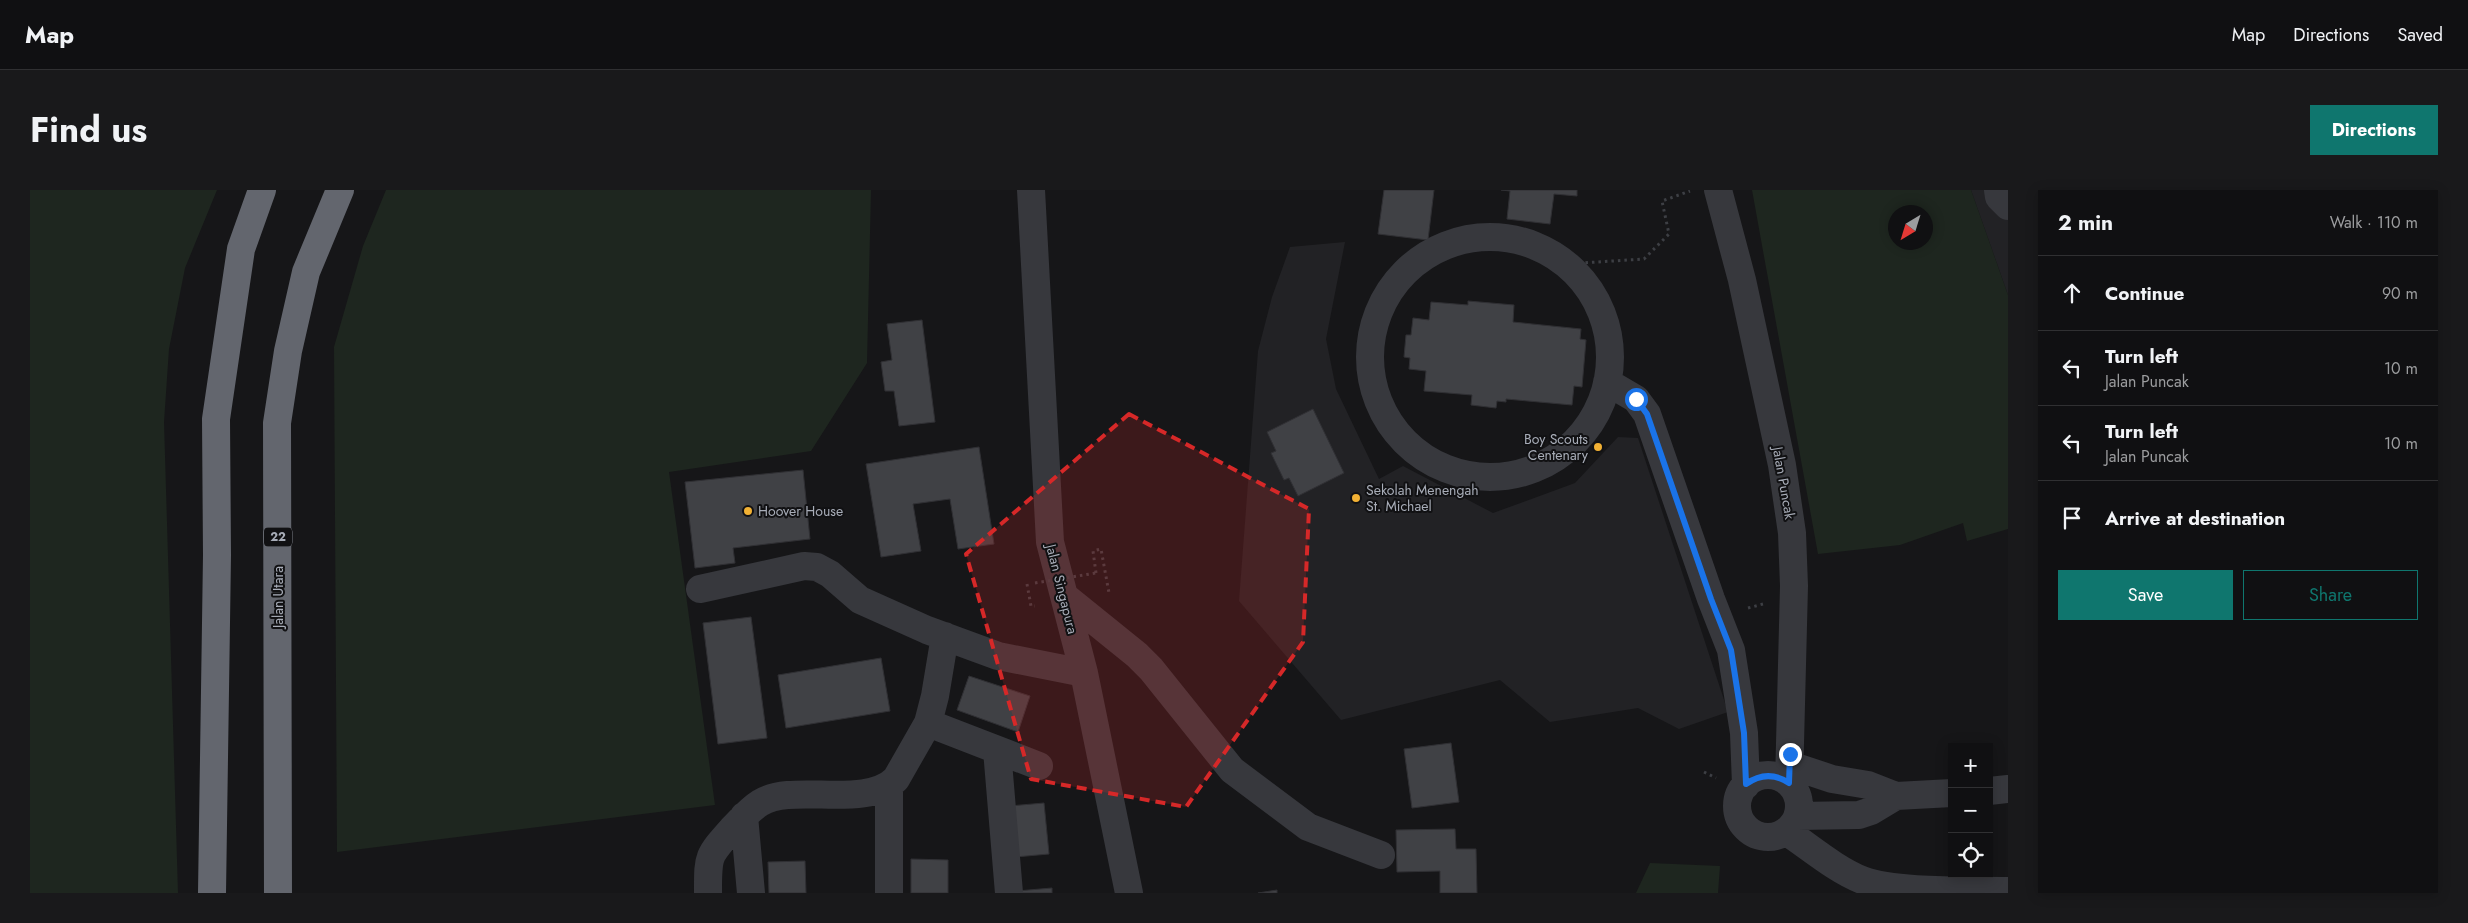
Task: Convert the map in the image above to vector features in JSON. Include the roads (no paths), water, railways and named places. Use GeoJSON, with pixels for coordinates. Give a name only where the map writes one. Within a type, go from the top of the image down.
{"type":"FeatureCollection","features":[{"type":"Feature","properties":{"kind":"highway"},"geometry":{"type":"LineString","coordinates":[[212,893],[217,555],[216,419],[241,249],[262,190]]}},
{"type":"Feature","properties":{"kind":"highway","name":"Jalan Utara"},"geometry":{"type":"LineString","coordinates":[[278,893],[277,423],[288,352],[306,272],[340,190]]}},
{"type":"Feature","properties":{"kind":"street","name":"Jalan Singapura"},"geometry":{"type":"LineString","coordinates":[[1031,190],[1050,542],[1084,673],[1129,893]]}},
{"type":"Feature","properties":{"kind":"street","name":"Jalan Puncak"},"geometry":{"type":"LineString","coordinates":[[1718,190],[1742,280],[1777,445],[1792,533],[1794,586],[1789,774],[1798,798],[1793,824]]}},
{"type":"Feature","properties":{"kind":"street"},"geometry":{"type":"LineString","coordinates":[[1998,190],[1999,197],[2008,206]]}},
{"type":"Feature","properties":{"kind":"street"},"geometry":{"type":"LineString","coordinates":[[1473,237],[1499,237],[1528,243],[1548,252],[1566,264],[1590,290],[1601,310],[1608,332],[1611,353],[1608,382],[1599,410],[1576,442],[1543,465],[1505,477],[1464,474],[1427,460],[1397,432],[1377,398],[1370,360],[1375,321],[1391,286],[1418,260],[1448,244],[1473,237]]}},
{"type":"Feature","properties":{"kind":"street"},"geometry":{"type":"LineString","coordinates":[[1608,382],[1636,399],[1647,414],[1711,599],[1731,650],[1744,733],[1746,784]]}},
{"type":"Feature","properties":{"kind":"street"},"geometry":{"type":"LineString","coordinates":[[700,589],[804,566],[817,567],[830,574],[860,600],[945,636],[998,656],[1084,673]]}},
{"type":"Feature","properties":{"kind":"street"},"geometry":{"type":"LineString","coordinates":[[1064,596],[1137,655],[1151,669],[1232,770],[1308,827],[1381,854]]}},
{"type":"Feature","properties":{"kind":"street"},"geometry":{"type":"LineString","coordinates":[[708,893],[708,861],[716,848],[744,816],[761,802],[779,797],[875,792],[889,786],[896,779],[928,723],[936,696],[945,636]]}},
{"type":"Feature","properties":{"kind":"street"},"geometry":{"type":"LineString","coordinates":[[928,723],[1038,766]]}},
{"type":"Feature","properties":{"kind":"street"},"geometry":{"type":"LineString","coordinates":[[997,750],[1009,893]]}},
{"type":"Feature","properties":{"kind":"street"},"geometry":{"type":"LineString","coordinates":[[1896,796],[1871,811],[1859,815],[1793,824],[1767,838],[1757,836],[1748,830],[1740,822],[1737,811],[1738,800],[1746,784],[1753,779],[1772,775],[1789,774],[1868,785],[1896,796],[1948,793]]}},
{"type":"Feature","properties":{"kind":"street"},"geometry":{"type":"LineString","coordinates":[[889,786],[889,893]]}},
{"type":"Feature","properties":{"kind":"street"},"geometry":{"type":"LineString","coordinates":[[1993,790],[2008,790]]}},
{"type":"Feature","properties":{"kind":"street"},"geometry":{"type":"LineString","coordinates":[[744,816],[751,893]]}},
{"type":"Feature","properties":{"kind":"street"},"geometry":{"type":"LineString","coordinates":[[1793,824],[1843,869],[1861,880],[1883,887],[2008,891]]}},
{"type":"Feature","properties":{"kind":"place","name":"Boy Scouts Centenary"},"geometry":{"type":"Point","coordinates":[1598,447]}},
{"type":"Feature","properties":{"kind":"place","name":"Sekolah Menengah St. Michael"},"geometry":{"type":"Point","coordinates":[1356,498]}},
{"type":"Feature","properties":{"kind":"place","name":"Hoover House"},"geometry":{"type":"Point","coordinates":[748,511]}}]}
